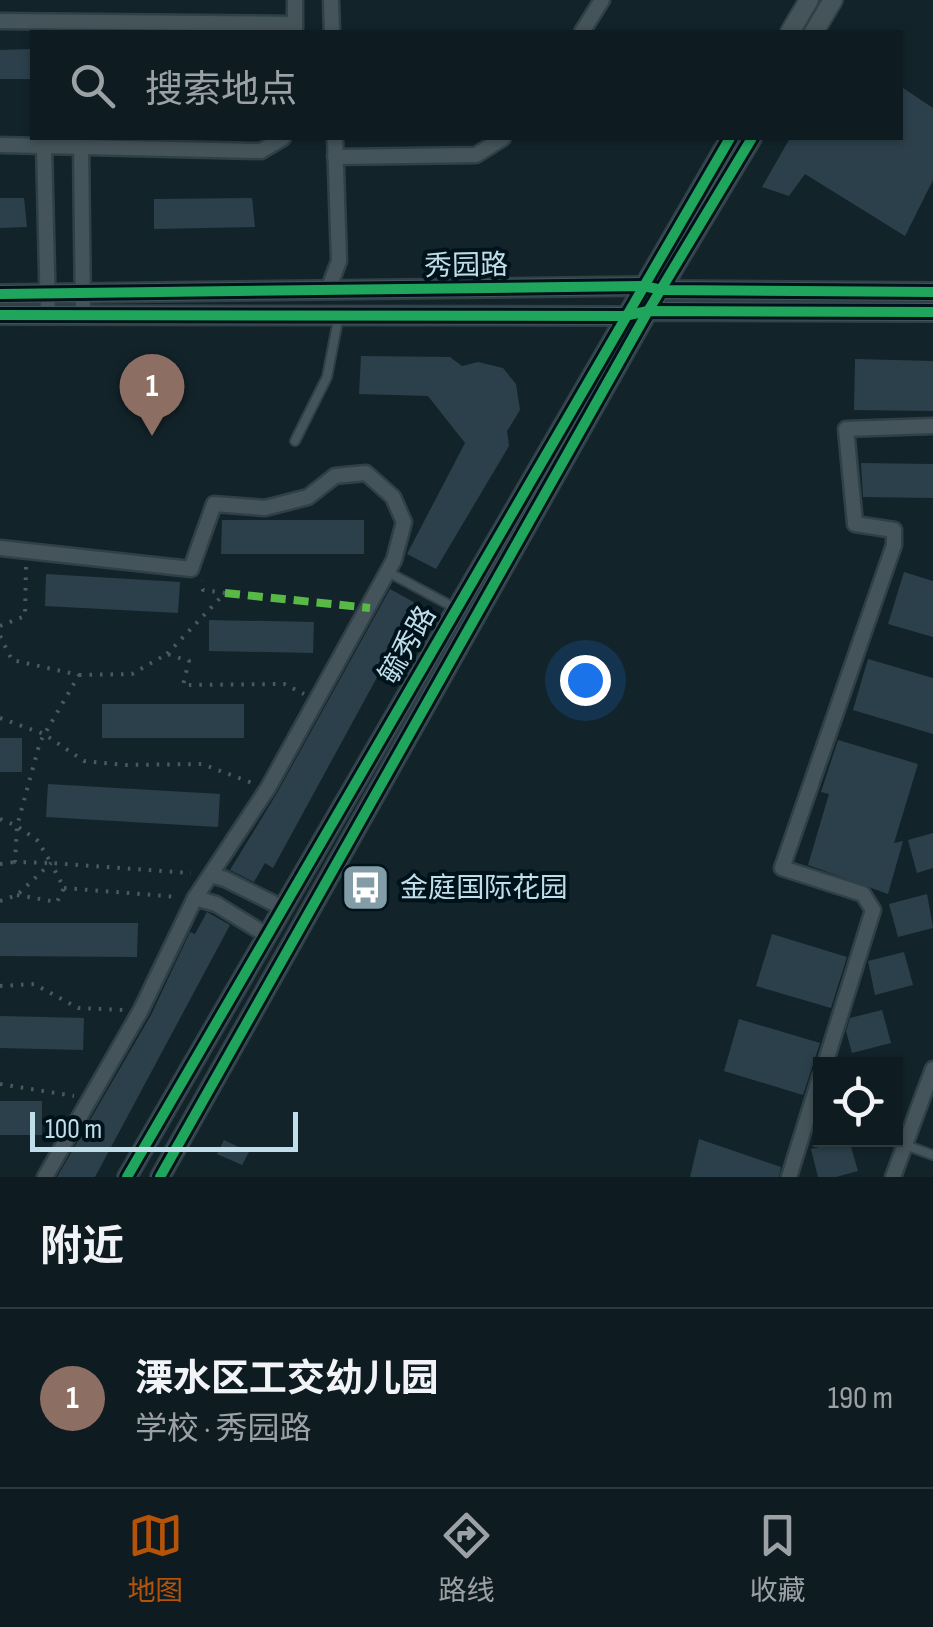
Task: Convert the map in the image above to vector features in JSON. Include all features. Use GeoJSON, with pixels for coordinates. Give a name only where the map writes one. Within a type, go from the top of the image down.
{"type":"FeatureCollection","features":[{"type":"Feature","properties":{"kind":"street"},"geometry":{"type":"LineString","coordinates":[[0,21],[295,28],[296,0]]}},
{"type":"Feature","properties":{"kind":"street"},"geometry":{"type":"LineString","coordinates":[[331,0],[332,30]]}},
{"type":"Feature","properties":{"kind":"street"},"geometry":{"type":"LineString","coordinates":[[583,30],[602,0]]}},
{"type":"Feature","properties":{"kind":"street"},"geometry":{"type":"LineString","coordinates":[[791,30],[809,0]]}},
{"type":"Feature","properties":{"kind":"street"},"geometry":{"type":"LineString","coordinates":[[815,30],[833,0]]}},
{"type":"Feature","properties":{"kind":"street"},"geometry":{"type":"LineString","coordinates":[[0,145],[260,151],[279,140]]}},
{"type":"Feature","properties":{"kind":"street"},"geometry":{"type":"LineString","coordinates":[[328,290],[338,261],[335,140]]}},
{"type":"Feature","properties":{"kind":"street"},"geometry":{"type":"LineString","coordinates":[[336,157],[476,155],[500,140]]}},
{"type":"Feature","properties":{"kind":"street","name":"毓秀路"},"geometry":{"type":"LineString","coordinates":[[127,1177],[729,140]]}},
{"type":"Feature","properties":{"kind":"street","name":"毓秀路"},"geometry":{"type":"LineString","coordinates":[[160,1177],[648,311],[751,140]]}},
{"type":"Feature","properties":{"kind":"street"},"geometry":{"type":"LineString","coordinates":[[44,145],[48,316]]}},
{"type":"Feature","properties":{"kind":"street"},"geometry":{"type":"LineString","coordinates":[[81,145],[86,293],[83,316]]}},
{"type":"Feature","properties":{"kind":"street","name":"秀园路"},"geometry":{"type":"LineString","coordinates":[[0,294],[642,286],[663,290],[933,292]]}},
{"type":"Feature","properties":{"kind":"street","name":"秀园路"},"geometry":{"type":"LineString","coordinates":[[0,316],[933,312]]}},
{"type":"Feature","properties":{"kind":"street"},"geometry":{"type":"LineString","coordinates":[[826,1057],[874,910],[863,894],[782,868],[894,545],[894,530],[855,524],[846,429],[933,426]]}},
{"type":"Feature","properties":{"kind":"street"},"geometry":{"type":"LineString","coordinates":[[0,548],[191,569],[214,504],[265,508],[308,497],[335,476],[366,474],[393,496],[404,522],[388,572],[268,788],[196,898],[141,1010],[44,1177]]}},
{"type":"Feature","properties":{"kind":"street"},"geometry":{"type":"LineString","coordinates":[[211,875],[225,878],[282,908]]}},
{"type":"Feature","properties":{"kind":"street"},"geometry":{"type":"LineString","coordinates":[[196,898],[216,904],[268,936]]}},
{"type":"Feature","properties":{"kind":"street"},"geometry":{"type":"LineString","coordinates":[[893,1177],[933,1069]]}},
{"type":"Feature","properties":{"kind":"street"},"geometry":{"type":"LineString","coordinates":[[789,1177],[813,1100]]}},
{"type":"Feature","properties":{"kind":"lane"},"geometry":{"type":"LineString","coordinates":[[295,441],[327,377],[339,316]]}},
{"type":"Feature","properties":{"kind":"lane"},"geometry":{"type":"LineString","coordinates":[[388,572],[455,609]]}},
{"type":"Feature","properties":{"kind":"lane"},"geometry":{"type":"LineString","coordinates":[[904,1146],[933,1155]]}},
{"type":"Feature","properties":{"kind":"path"},"geometry":{"type":"LineString","coordinates":[[0,626],[25,616],[27,551]]}},
{"type":"Feature","properties":{"kind":"path"},"geometry":{"type":"LineString","coordinates":[[0,636],[12,660],[79,675],[132,674],[167,654],[224,593],[203,590],[197,551]]}},
{"type":"Feature","properties":{"kind":"path"},"geometry":{"type":"LineString","coordinates":[[167,654],[190,661],[182,685],[284,684],[315,701]]}},
{"type":"Feature","properties":{"kind":"path"},"geometry":{"type":"LineString","coordinates":[[15,862],[16,826],[44,734],[79,675]]}},
{"type":"Feature","properties":{"kind":"path"},"geometry":{"type":"LineString","coordinates":[[0,718],[44,734],[84,761],[202,764],[268,788]]}},
{"type":"Feature","properties":{"kind":"path"},"geometry":{"type":"LineString","coordinates":[[0,819],[38,841],[64,888]]}},
{"type":"Feature","properties":{"kind":"path"},"geometry":{"type":"LineString","coordinates":[[0,901],[17,895],[51,863]]}},
{"type":"Feature","properties":{"kind":"path"},"geometry":{"type":"LineString","coordinates":[[0,864],[51,863],[211,875]]}},
{"type":"Feature","properties":{"kind":"path"},"geometry":{"type":"LineString","coordinates":[[17,895],[57,902],[64,888]]}},
{"type":"Feature","properties":{"kind":"path"},"geometry":{"type":"LineString","coordinates":[[64,888],[196,898]]}},
{"type":"Feature","properties":{"kind":"path"},"geometry":{"type":"LineString","coordinates":[[0,986],[34,984],[78,1008],[141,1010]]}},
{"type":"Feature","properties":{"kind":"path"},"geometry":{"type":"LineString","coordinates":[[0,1084],[92,1099]]}},
{"type":"Feature","properties":{"kind":"building"},"geometry":{"type":"Polygon","coordinates":[[[30,49],[30,79],[0,79],[0,50],[30,49]]]}},
{"type":"Feature","properties":{"kind":"building"},"geometry":{"type":"Polygon","coordinates":[[[903,88],[933,108],[933,180],[905,236],[805,174],[789,196],[762,187],[789,140],[903,140],[903,88]]]}},
{"type":"Feature","properties":{"kind":"building"},"geometry":{"type":"Polygon","coordinates":[[[0,198],[24,198],[27,227],[0,228],[0,198]]]}},
{"type":"Feature","properties":{"kind":"building"},"geometry":{"type":"Polygon","coordinates":[[[252,198],[255,227],[154,229],[154,199],[252,198]]]}},
{"type":"Feature","properties":{"kind":"building"},"geometry":{"type":"Polygon","coordinates":[[[361,356],[450,357],[462,366],[478,362],[503,368],[516,384],[520,410],[507,431],[509,446],[436,569],[407,554],[465,443],[428,396],[359,394],[361,356]]]}},
{"type":"Feature","properties":{"kind":"building"},"geometry":{"type":"Polygon","coordinates":[[[855,359],[933,361],[933,411],[854,410],[855,359]]]}},
{"type":"Feature","properties":{"kind":"building"},"geometry":{"type":"Polygon","coordinates":[[[861,463],[933,464],[933,498],[863,497],[861,463]]]}},
{"type":"Feature","properties":{"kind":"building"},"geometry":{"type":"Polygon","coordinates":[[[222,520],[364,520],[364,554],[221,554],[222,520]]]}},
{"type":"Feature","properties":{"kind":"building"},"geometry":{"type":"Polygon","coordinates":[[[904,572],[933,581],[933,637],[888,624],[904,572]]]}},
{"type":"Feature","properties":{"kind":"building"},"geometry":{"type":"Polygon","coordinates":[[[46,574],[180,582],[178,613],[45,606],[46,574]]]}},
{"type":"Feature","properties":{"kind":"building"},"geometry":{"type":"Polygon","coordinates":[[[390,589],[417,604],[273,868],[265,863],[254,882],[230,870],[277,793],[390,589]]]}},
{"type":"Feature","properties":{"kind":"building"},"geometry":{"type":"Polygon","coordinates":[[[209,620],[314,622],[313,653],[209,651],[209,620]]]}},
{"type":"Feature","properties":{"kind":"building"},"geometry":{"type":"Polygon","coordinates":[[[868,659],[933,678],[933,734],[853,710],[868,659]]]}},
{"type":"Feature","properties":{"kind":"building"},"geometry":{"type":"Polygon","coordinates":[[[102,704],[244,704],[244,738],[102,738],[102,704]]]}},
{"type":"Feature","properties":{"kind":"building"},"geometry":{"type":"Polygon","coordinates":[[[0,738],[22,738],[22,772],[0,772],[0,738]]]}},
{"type":"Feature","properties":{"kind":"building"},"geometry":{"type":"Polygon","coordinates":[[[838,740],[918,764],[894,843],[903,841],[888,894],[808,865],[829,794],[821,792],[838,740]]]}},
{"type":"Feature","properties":{"kind":"building"},"geometry":{"type":"Polygon","coordinates":[[[48,784],[220,794],[218,827],[46,817],[48,784]]]}},
{"type":"Feature","properties":{"kind":"building"},"geometry":{"type":"Polygon","coordinates":[[[933,833],[933,868],[917,873],[908,840],[933,833]]]}},
{"type":"Feature","properties":{"kind":"building"},"geometry":{"type":"Polygon","coordinates":[[[927,894],[933,928],[898,937],[889,904],[927,894]]]}},
{"type":"Feature","properties":{"kind":"building"},"geometry":{"type":"Polygon","coordinates":[[[207,912],[230,925],[95,1177],[57,1177],[151,1015],[190,932],[195,934],[207,912]]]}},
{"type":"Feature","properties":{"kind":"building"},"geometry":{"type":"Polygon","coordinates":[[[0,923],[138,923],[137,957],[0,956],[0,923]]]}},
{"type":"Feature","properties":{"kind":"building"},"geometry":{"type":"Polygon","coordinates":[[[772,934],[847,957],[831,1008],[756,986],[772,934]]]}},
{"type":"Feature","properties":{"kind":"building"},"geometry":{"type":"Polygon","coordinates":[[[904,952],[913,985],[875,995],[868,961],[904,952]]]}},
{"type":"Feature","properties":{"kind":"building"},"geometry":{"type":"Polygon","coordinates":[[[882,1010],[891,1043],[852,1053],[846,1031],[850,1018],[882,1010]]]}},
{"type":"Feature","properties":{"kind":"building"},"geometry":{"type":"Polygon","coordinates":[[[0,1016],[84,1018],[83,1050],[0,1048],[0,1016]]]}},
{"type":"Feature","properties":{"kind":"building"},"geometry":{"type":"Polygon","coordinates":[[[739,1019],[820,1043],[803,1095],[724,1071],[739,1019]]]}},
{"type":"Feature","properties":{"kind":"building"},"geometry":{"type":"Polygon","coordinates":[[[0,1101],[42,1101],[42,1135],[0,1135],[0,1101]]]}},
{"type":"Feature","properties":{"kind":"building"},"geometry":{"type":"Polygon","coordinates":[[[699,1139],[781,1167],[779,1177],[690,1177],[699,1139]]]}},
{"type":"Feature","properties":{"kind":"building"},"geometry":{"type":"Polygon","coordinates":[[[224,1140],[249,1152],[242,1165],[217,1154],[224,1140]]]}},
{"type":"Feature","properties":{"kind":"building"},"geometry":{"type":"Polygon","coordinates":[[[851,1147],[858,1171],[818,1177],[811,1149],[851,1147]]]}},
{"type":"Feature","properties":{"kind":"marked path"},"geometry":{"type":"LineString","coordinates":[[225,593],[370,608]]}},
{"type":"Feature","properties":{"kind":"cycle path"},"geometry":{"type":"LineString","coordinates":[[127,1177],[729,140]]}},
{"type":"Feature","properties":{"kind":"cycle path"},"geometry":{"type":"LineString","coordinates":[[160,1177],[648,311],[751,140]]}},
{"type":"Feature","properties":{"kind":"cycle path"},"geometry":{"type":"LineString","coordinates":[[0,294],[643,286],[663,290],[933,292]]}},
{"type":"Feature","properties":{"kind":"cycle path"},"geometry":{"type":"LineString","coordinates":[[0,315],[624,316],[648,311],[933,312]]}},
{"type":"Feature","properties":{"kind":"place","name":"溧水区工交幼儿园"},"geometry":{"type":"Point","coordinates":[152,436]}},
{"type":"Feature","properties":{"kind":"place","name":"金庭国际花园"},"geometry":{"type":"Point","coordinates":[365,888]}}]}
